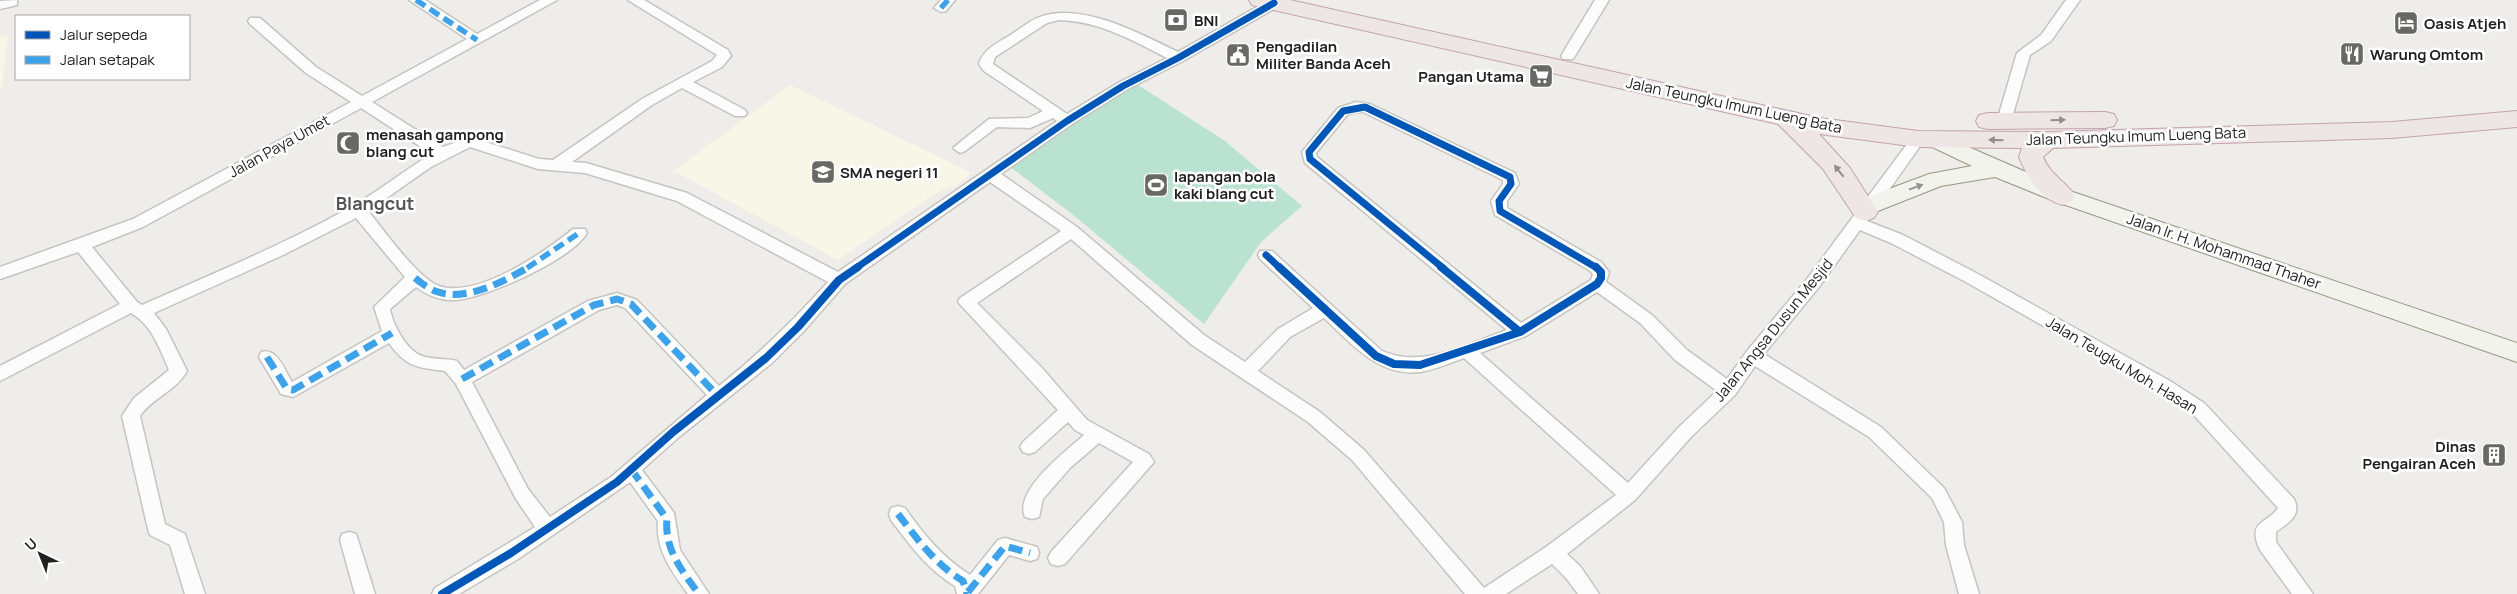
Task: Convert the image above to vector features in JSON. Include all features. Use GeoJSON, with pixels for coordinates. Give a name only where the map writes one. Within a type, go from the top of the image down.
{"type":"FeatureCollection","features":[{"type":"Feature","properties":{"kind":"highway","name":"Jalan Teungku Imum Lueng Bata"},"geometry":{"type":"LineString","coordinates":[[1322,0],[1781,118],[1820,126],[1926,139],[2047,140],[2333,124],[2517,104]]}},
{"type":"Feature","properties":{"kind":"highway","name":"Jalan Teungku Imum Lueng Bata"},"geometry":{"type":"LineString","coordinates":[[1267,2],[1499,46],[1568,56],[1822,113],[1904,123],[2004,121],[2333,124],[2415,128],[2517,119]]}},
{"type":"Feature","properties":{"kind":"highway"},"geometry":{"type":"LineString","coordinates":[[1781,118],[1805,134],[1827,156],[1850,186],[1864,213]]}},
{"type":"Feature","properties":{"kind":"highway"},"geometry":{"type":"LineString","coordinates":[[2047,140],[2034,150],[2031,157],[2037,173],[2048,186],[2062,196]]}},
{"type":"Feature","properties":{"kind":"main road","name":"Jalan Ir. H. Mohammad Thaher"},"geometry":{"type":"LineString","coordinates":[[1926,139],[2062,196],[2517,353]]}},
{"type":"Feature","properties":{"kind":"main road"},"geometry":{"type":"LineString","coordinates":[[1864,213],[1937,179],[1997,169]]}},
{"type":"Feature","properties":{"kind":"street"},"geometry":{"type":"LineString","coordinates":[[416,0],[477,40]]}},
{"type":"Feature","properties":{"kind":"street","name":"Jalan Paya Umet"},"geometry":{"type":"LineString","coordinates":[[0,273],[81,244],[111,236],[138,223],[550,0]]}},
{"type":"Feature","properties":{"kind":"street"},"geometry":{"type":"LineString","coordinates":[[558,166],[647,102],[717,64],[724,56],[723,53],[635,0]]}},
{"type":"Feature","properties":{"kind":"street"},"geometry":{"type":"LineString","coordinates":[[1568,56],[1602,0]]}},
{"type":"Feature","properties":{"kind":"street"},"geometry":{"type":"LineString","coordinates":[[2004,121],[2024,53],[2046,38],[2073,0]]}},
{"type":"Feature","properties":{"kind":"street"},"geometry":{"type":"LineString","coordinates":[[442,594],[511,553],[599,495],[785,340],[839,280],[1067,122],[1123,86],[1178,58],[1267,2]]}},
{"type":"Feature","properties":{"kind":"street"},"geometry":{"type":"LineString","coordinates":[[1067,122],[986,64],[989,55],[1043,20],[1052,16],[1070,15],[1125,31],[1178,58]]}},
{"type":"Feature","properties":{"kind":"street"},"geometry":{"type":"LineString","coordinates":[[255,20],[311,70],[443,154]]}},
{"type":"Feature","properties":{"kind":"street"},"geometry":{"type":"LineString","coordinates":[[682,82],[740,113]]}},
{"type":"Feature","properties":{"kind":"street"},"geometry":{"type":"LineString","coordinates":[[1266,255],[1376,356],[1394,364],[1420,364],[1467,351],[1520,332],[1597,284],[1601,278],[1601,272],[1595,266],[1500,211],[1499,201],[1511,184],[1510,177],[1404,124],[1364,107],[1343,111],[1309,152],[1310,159],[1520,332]]}},
{"type":"Feature","properties":{"kind":"street"},"geometry":{"type":"LineString","coordinates":[[960,148],[994,122],[1030,123],[1053,112]]}},
{"type":"Feature","properties":{"kind":"street","name":"Jalan Angsa Dusun Mesjid"},"geometry":{"type":"LineString","coordinates":[[1490,594],[1553,553],[1629,495],[1686,432],[1730,390],[1753,356],[1813,283],[1864,213],[1926,139]]}},
{"type":"Feature","properties":{"kind":"street"},"geometry":{"type":"LineString","coordinates":[[0,374],[137,309],[292,246],[358,210],[443,154],[463,144],[475,142],[538,164],[586,168],[682,198],[839,280]]}},
{"type":"Feature","properties":{"kind":"street"},"geometry":{"type":"LineString","coordinates":[[992,175],[1072,232],[1198,340],[1314,417],[1358,455],[1477,594]]}},
{"type":"Feature","properties":{"kind":"street"},"geometry":{"type":"LineString","coordinates":[[358,210],[415,278],[439,293],[466,292],[513,277],[579,233]]}},
{"type":"Feature","properties":{"kind":"street","name":"Jalan Teugku Moh. Hasan"},"geometry":{"type":"LineString","coordinates":[[1864,213],[1897,239],[1972,278],[2164,386],[2198,408],[2288,504],[2287,513],[2266,528],[2265,535],[2268,544],[2303,594]]}},
{"type":"Feature","properties":{"kind":"street"},"geometry":{"type":"LineString","coordinates":[[1058,558],[1144,465],[1143,459],[1081,425],[1036,373],[966,302],[1072,232]]}},
{"type":"Feature","properties":{"kind":"street"},"geometry":{"type":"LineString","coordinates":[[81,244],[166,345],[178,371],[167,383],[134,410],[131,416],[158,529],[178,540],[195,594]]}},
{"type":"Feature","properties":{"kind":"street"},"geometry":{"type":"LineString","coordinates":[[415,278],[382,307],[382,312],[392,333],[411,357],[418,362],[451,366],[462,378],[522,494],[547,528]]}},
{"type":"Feature","properties":{"kind":"street"},"geometry":{"type":"LineString","coordinates":[[1597,284],[1646,319],[1681,355],[1730,390]]}},
{"type":"Feature","properties":{"kind":"street"},"geometry":{"type":"LineString","coordinates":[[462,378],[594,305],[617,299],[631,304],[718,396]]}},
{"type":"Feature","properties":{"kind":"street"},"geometry":{"type":"LineString","coordinates":[[1246,373],[1284,333],[1326,309]]}},
{"type":"Feature","properties":{"kind":"street"},"geometry":{"type":"LineString","coordinates":[[267,357],[287,389],[293,390],[392,333]]}},
{"type":"Feature","properties":{"kind":"street"},"geometry":{"type":"LineString","coordinates":[[1467,351],[1629,495]]}},
{"type":"Feature","properties":{"kind":"street"},"geometry":{"type":"LineString","coordinates":[[1753,356],[1875,432],[1938,493],[1953,522],[1955,545],[1969,594]]}},
{"type":"Feature","properties":{"kind":"street"},"geometry":{"type":"LineString","coordinates":[[1029,448],[1068,410]]}},
{"type":"Feature","properties":{"kind":"street"},"geometry":{"type":"LineString","coordinates":[[1032,511],[1034,496],[1064,463],[1097,434]]}},
{"type":"Feature","properties":{"kind":"street"},"geometry":{"type":"LineString","coordinates":[[631,469],[668,518],[666,528],[672,555],[699,594]]}},
{"type":"Feature","properties":{"kind":"street"},"geometry":{"type":"LineString","coordinates":[[898,514],[925,550],[945,570],[963,581],[968,593],[1005,546],[1030,553]]}},
{"type":"Feature","properties":{"kind":"street"},"geometry":{"type":"LineString","coordinates":[[349,540],[365,594]]}},
{"type":"Feature","properties":{"kind":"street"},"geometry":{"type":"LineString","coordinates":[[1553,553],[1573,572],[1589,594]]}},
{"type":"Feature","properties":{"kind":"shaded area"},"geometry":{"type":"Polygon","coordinates":[[[8,35],[2,87],[0,88],[0,37],[8,35]]]}},
{"type":"Feature","properties":{"kind":"shaded area","name":"SMA negeri 11"},"geometry":{"type":"Polygon","coordinates":[[[790,85],[972,173],[956,186],[931,196],[838,260],[674,171],[790,85]]]}},
{"type":"Feature","properties":{"kind":"green space","name":"lapangan bola kaki blang cut"},"geometry":{"type":"Polygon","coordinates":[[[1135,83],[1225,141],[1302,206],[1261,242],[1204,324],[1072,214],[1008,165],[1135,83]]]}},
{"type":"Feature","properties":{"kind":"marked path"},"geometry":{"type":"LineString","coordinates":[[416,0],[477,40]]}},
{"type":"Feature","properties":{"kind":"marked path"},"geometry":{"type":"LineString","coordinates":[[941,8],[948,0]]}},
{"type":"Feature","properties":{"kind":"marked path"},"geometry":{"type":"LineString","coordinates":[[415,278],[438,292],[454,294],[472,291],[512,276],[551,254],[579,233]]}},
{"type":"Feature","properties":{"kind":"marked path"},"geometry":{"type":"LineString","coordinates":[[462,379],[594,305],[617,299],[631,304],[718,396]]}},
{"type":"Feature","properties":{"kind":"marked path"},"geometry":{"type":"LineString","coordinates":[[267,357],[287,389],[293,390],[392,333]]}},
{"type":"Feature","properties":{"kind":"marked path"},"geometry":{"type":"LineString","coordinates":[[631,469],[667,519],[666,530],[670,550],[680,568],[699,594]]}},
{"type":"Feature","properties":{"kind":"marked path"},"geometry":{"type":"LineString","coordinates":[[898,514],[925,550],[945,570],[963,581],[967,594]]}},
{"type":"Feature","properties":{"kind":"marked path"},"geometry":{"type":"LineString","coordinates":[[968,592],[1005,546],[1030,553]]}},
{"type":"Feature","properties":{"kind":"cycle path"},"geometry":{"type":"LineString","coordinates":[[442,594],[511,553],[617,482],[673,432],[766,358],[798,327],[839,280],[1067,121],[1123,86],[1178,58],[1274,3]]}},
{"type":"Feature","properties":{"kind":"cycle path"},"geometry":{"type":"LineString","coordinates":[[1266,255],[1376,356],[1394,364],[1420,365],[1520,332],[1597,284],[1601,278],[1601,272],[1595,266],[1500,211],[1499,201],[1511,184],[1510,177],[1404,124],[1365,107],[1356,107],[1343,111],[1309,152],[1310,159],[1520,332]]}},
{"type":"Feature","properties":{"kind":"place","name":"BNI"},"geometry":{"type":"Point","coordinates":[1176,20]}},
{"type":"Feature","properties":{"kind":"place","name":"Oasis Atjeh"},"geometry":{"type":"Point","coordinates":[2406,23]}},
{"type":"Feature","properties":{"kind":"place","name":"Warung Omtom"},"geometry":{"type":"Point","coordinates":[2352,54]}},
{"type":"Feature","properties":{"kind":"place","name":"Pengadilan Militer Banda Aceh"},"geometry":{"type":"Point","coordinates":[1238,55]}},
{"type":"Feature","properties":{"kind":"place","name":"Pangan Utama"},"geometry":{"type":"Point","coordinates":[1541,76]}},
{"type":"Feature","properties":{"kind":"place","name":"menasah gampong blang cut"},"geometry":{"type":"Point","coordinates":[348,143]}},
{"type":"Feature","properties":{"kind":"place","name":"SMA negeri 11"},"geometry":{"type":"Point","coordinates":[823,172]}},
{"type":"Feature","properties":{"kind":"place","name":"lapangan bola kaki blang cut"},"geometry":{"type":"Point","coordinates":[1156,185]}},
{"type":"Feature","properties":{"kind":"place","name":"Dinas Pengairan Aceh"},"geometry":{"type":"Point","coordinates":[2494,455]}},
{"type":"Feature","properties":{"kind":"district","name":"Blangcut"},"geometry":{"type":"Point","coordinates":[375,203]}}]}
